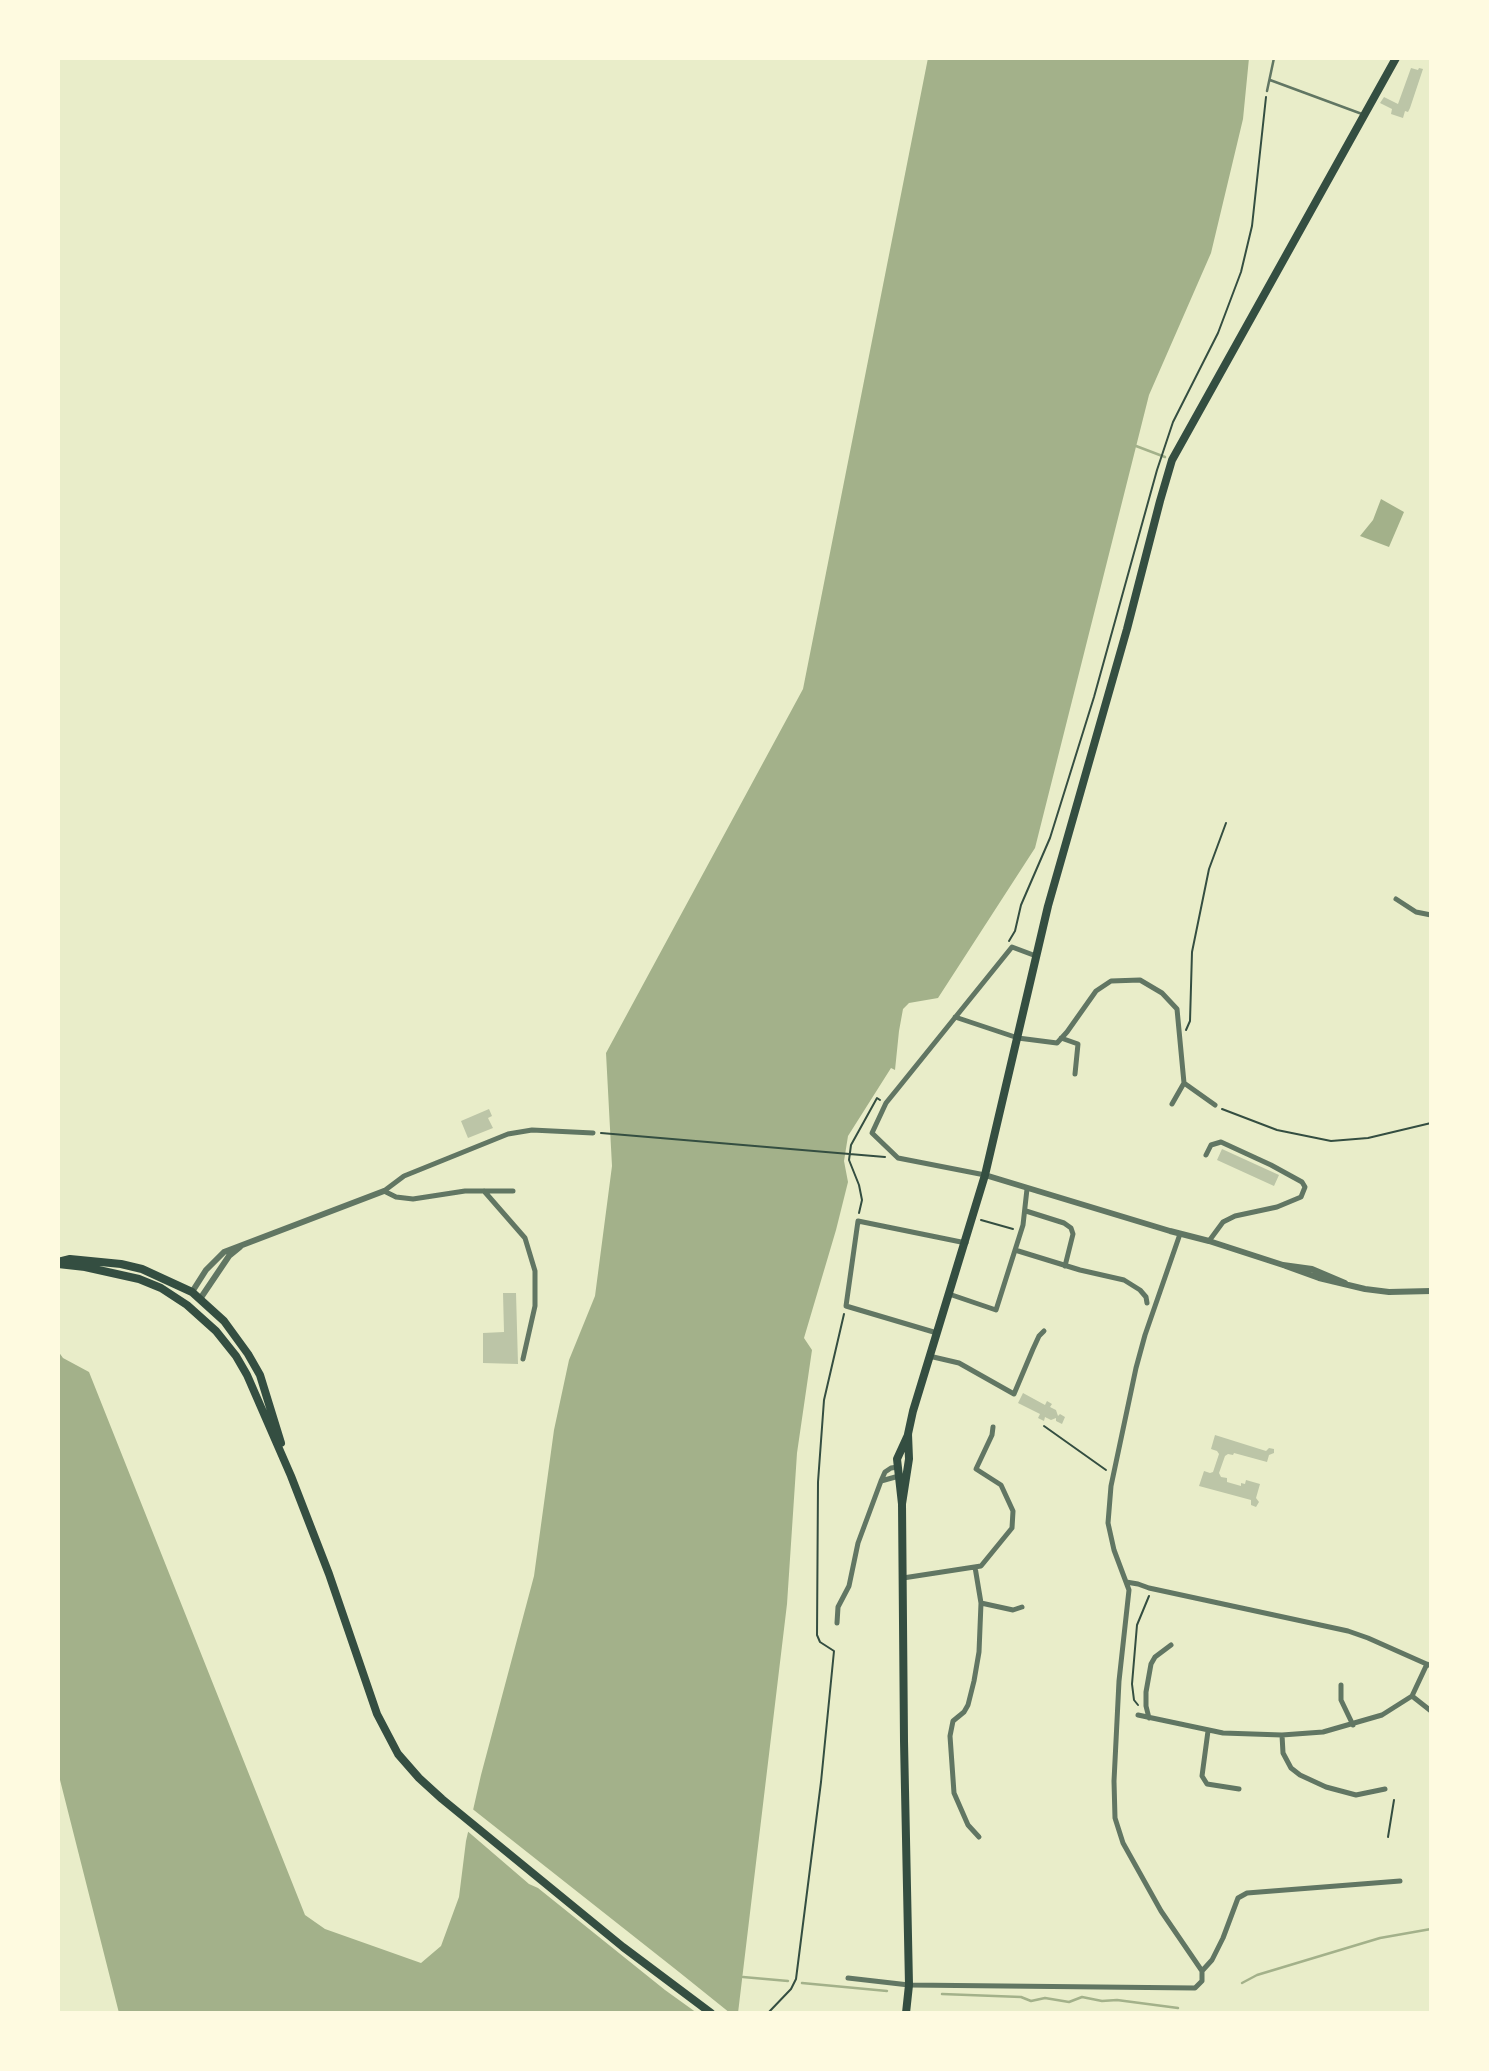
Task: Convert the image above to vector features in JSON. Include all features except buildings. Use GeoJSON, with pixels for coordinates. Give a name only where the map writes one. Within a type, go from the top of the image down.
{"type":"FeatureCollection","features":[{"type":"Feature","properties":{"kind":"main road"},"geometry":{"type":"LineString","coordinates":[[902,1504],[908,1434],[913,1410],[985,1175],[1036,956],[1172,460],[1396,58]]}},
{"type":"Feature","properties":{"kind":"main road"},"geometry":{"type":"LineString","coordinates":[[58,1263],[81,1260],[142,1269],[192,1292],[200,1299],[223,1321],[260,1375],[291,1476]]}},
{"type":"Feature","properties":{"kind":"main road"},"geometry":{"type":"LineString","coordinates":[[58,1263],[139,1279],[161,1288],[187,1305],[216,1331],[242,1367],[291,1476],[329,1574],[377,1714],[398,1754],[442,1799],[624,1947],[711,2013]]}},
{"type":"Feature","properties":{"kind":"main road"},"geometry":{"type":"LineString","coordinates":[[187,1305],[192,1292]]}},
{"type":"Feature","properties":{"kind":"main road"},"geometry":{"type":"LineString","coordinates":[[187,1305],[200,1299]]}},
{"type":"Feature","properties":{"kind":"main road"},"geometry":{"type":"LineString","coordinates":[[906,2013],[909,1985],[902,1504],[897,1459],[908,1434]]}},
{"type":"Feature","properties":{"kind":"main road"},"geometry":{"type":"LineString","coordinates":[[898,1472],[907,1470]]}},
{"type":"Feature","properties":{"kind":"street"},"geometry":{"type":"LineString","coordinates":[[1396,899],[1416,912],[1431,915]]}},
{"type":"Feature","properties":{"kind":"street"},"geometry":{"type":"LineString","coordinates":[[1036,956],[1010,944],[885,1103],[872,1133],[898,1158],[985,1175],[1283,1265],[1312,1269],[1365,1289],[1412,1293],[1431,1291]]}},
{"type":"Feature","properties":{"kind":"street"},"geometry":{"type":"LineString","coordinates":[[955,1017],[1018,1038],[1057,1043],[1096,992],[1111,981],[1140,980],[1162,993],[1177,1009],[1184,1083],[1172,1104]]}},
{"type":"Feature","properties":{"kind":"street"},"geometry":{"type":"LineString","coordinates":[[1061,1038],[1078,1044],[1075,1074]]}},
{"type":"Feature","properties":{"kind":"street"},"geometry":{"type":"LineString","coordinates":[[1184,1083],[1215,1105]]}},
{"type":"Feature","properties":{"kind":"street"},"geometry":{"type":"LineString","coordinates":[[192,1292],[206,1270],[224,1252],[383,1191],[404,1176],[508,1134],[532,1130],[593,1133]]}},
{"type":"Feature","properties":{"kind":"street"},"geometry":{"type":"LineString","coordinates":[[1206,1155],[1211,1145],[1221,1142],[1271,1165],[1302,1182],[1305,1187],[1301,1197],[1277,1207],[1235,1216],[1223,1222],[1209,1241]]}},
{"type":"Feature","properties":{"kind":"street"},"geometry":{"type":"LineString","coordinates":[[950,1294],[996,1310],[1021,1232],[1027,1189]]}},
{"type":"Feature","properties":{"kind":"street"},"geometry":{"type":"LineString","coordinates":[[383,1191],[396,1197],[413,1199],[465,1192],[513,1191]]}},
{"type":"Feature","properties":{"kind":"street"},"geometry":{"type":"LineString","coordinates":[[484,1191],[526,1238],[535,1271],[535,1306],[523,1359]]}},
{"type":"Feature","properties":{"kind":"street"},"geometry":{"type":"LineString","coordinates":[[1026,1211],[1064,1223],[1071,1228],[1073,1234],[1065,1266]]}},
{"type":"Feature","properties":{"kind":"street"},"geometry":{"type":"LineString","coordinates":[[937,1333],[846,1306],[858,1220],[966,1243]]}},
{"type":"Feature","properties":{"kind":"street"},"geometry":{"type":"LineString","coordinates":[[848,1978],[909,1985],[1195,1988],[1203,1978],[1202,1971],[1161,1911],[1126,1849],[1115,1818],[1119,1681],[1129,1590],[1114,1550],[1108,1523],[1111,1486],[1145,1335],[1180,1234]]}},
{"type":"Feature","properties":{"kind":"street"},"geometry":{"type":"LineString","coordinates":[[200,1299],[229,1256],[244,1243]]}},
{"type":"Feature","properties":{"kind":"street"},"geometry":{"type":"LineString","coordinates":[[1015,1250],[1065,1266],[1124,1280],[1140,1290],[1147,1303]]}},
{"type":"Feature","properties":{"kind":"street"},"geometry":{"type":"LineString","coordinates":[[929,1356],[962,1364],[1014,1394],[1039,1335],[1044,1331]]}},
{"type":"Feature","properties":{"kind":"street"},"geometry":{"type":"LineString","coordinates":[[903,1578],[981,1566],[1012,1528],[1013,1511],[1001,1485],[976,1469],[993,1427]]}},
{"type":"Feature","properties":{"kind":"street"},"geometry":{"type":"LineString","coordinates":[[837,1623],[838,1607],[849,1586],[858,1544],[881,1481],[885,1472],[891,1468],[898,1472]]}},
{"type":"Feature","properties":{"kind":"street"},"geometry":{"type":"LineString","coordinates":[[975,1567],[981,1603],[979,1653],[968,1705],[953,1721],[950,1736],[954,1793],[968,1825],[979,1837]]}},
{"type":"Feature","properties":{"kind":"street"},"geometry":{"type":"LineString","coordinates":[[1126,1582],[1138,1584],[1149,1591]]}},
{"type":"Feature","properties":{"kind":"street"},"geometry":{"type":"LineString","coordinates":[[1129,1590],[1149,1591],[1348,1631],[1368,1637],[1429,1665],[1412,1696],[1382,1715],[1323,1732],[1282,1735],[1208,1731],[1138,1715]]}},
{"type":"Feature","properties":{"kind":"street"},"geometry":{"type":"LineString","coordinates":[[981,1603],[1013,1610],[1021,1607]]}},
{"type":"Feature","properties":{"kind":"street"},"geometry":{"type":"LineString","coordinates":[[1148,1717],[1146,1692],[1151,1664],[1155,1657],[1171,1645]]}},
{"type":"Feature","properties":{"kind":"street"},"geometry":{"type":"LineString","coordinates":[[1341,1685],[1341,1700],[1353,1725]]}},
{"type":"Feature","properties":{"kind":"street"},"geometry":{"type":"LineString","coordinates":[[1412,1696],[1431,1711]]}},
{"type":"Feature","properties":{"kind":"street"},"geometry":{"type":"LineString","coordinates":[[1208,1731],[1202,1776],[1207,1784],[1239,1789]]}},
{"type":"Feature","properties":{"kind":"street"},"geometry":{"type":"LineString","coordinates":[[1282,1735],[1283,1754],[1291,1768],[1300,1775],[1326,1787],[1356,1795],[1385,1789]]}},
{"type":"Feature","properties":{"kind":"street"},"geometry":{"type":"LineString","coordinates":[[1202,1971],[1212,1960],[1223,1938],[1238,1898],[1247,1893],[1400,1881]]}},
{"type":"Feature","properties":{"kind":"lane"},"geometry":{"type":"LineString","coordinates":[[1267,91],[1274,58]]}},
{"type":"Feature","properties":{"kind":"lane"},"geometry":{"type":"LineString","coordinates":[[1270,80],[1364,115]]}},
{"type":"Feature","properties":{"kind":"path"},"geometry":{"type":"LineString","coordinates":[[1010,944],[1021,905],[1050,838],[1094,697],[1157,470],[1173,422],[1218,333],[1241,272],[1252,226],[1267,91]]}},
{"type":"Feature","properties":{"kind":"path"},"geometry":{"type":"LineString","coordinates":[[1180,1037],[1190,1021],[1192,952],[1209,869],[1226,823]]}},
{"type":"Feature","properties":{"kind":"path"},"geometry":{"type":"LineString","coordinates":[[858,1220],[862,1200],[849,1160],[851,1145],[877,1098],[885,1103]]}},
{"type":"Feature","properties":{"kind":"path"},"geometry":{"type":"LineString","coordinates":[[1215,1105],[1277,1130],[1331,1141],[1368,1138],[1431,1123]]}},
{"type":"Feature","properties":{"kind":"path"},"geometry":{"type":"LineString","coordinates":[[593,1133],[884,1157]]}},
{"type":"Feature","properties":{"kind":"path"},"geometry":{"type":"LineString","coordinates":[[973,1217],[1021,1232]]}},
{"type":"Feature","properties":{"kind":"path"},"geometry":{"type":"LineString","coordinates":[[768,2013],[791,1989],[796,1979],[821,1782],[834,1651],[820,1642],[817,1635],[818,1482],[824,1400],[846,1306]]}},
{"type":"Feature","properties":{"kind":"path"},"geometry":{"type":"LineString","coordinates":[[1044,1426],[1111,1473]]}},
{"type":"Feature","properties":{"kind":"path"},"geometry":{"type":"LineString","coordinates":[[1148,1717],[1133,1700],[1132,1684],[1137,1625],[1149,1591]]}},
{"type":"Feature","properties":{"kind":"path"},"geometry":{"type":"LineString","coordinates":[[1388,1837],[1394,1800]]}},
{"type":"Feature","properties":{"kind":"shaded area"},"geometry":{"type":"Polygon","coordinates":[[[928,58],[1249,58],[1243,119],[1211,253],[1149,395],[1035,848],[938,998],[909,1003],[903,1009],[895,1070],[891,1068],[848,1136],[844,1161],[848,1182],[804,1338],[812,1350],[797,1453],[787,1604],[738,2013],[119,2013],[58,1772],[58,1351],[63,1358],[89,1372],[305,1915],[325,1929],[421,1963],[441,1946],[459,1897],[466,1841],[481,1775],[534,1576],[554,1430],[569,1360],[595,1296],[612,1166],[606,1053],[803,689],[928,58]]]}},
{"type":"Feature","properties":{"kind":"shaded area"},"geometry":{"type":"Polygon","coordinates":[[[1381,499],[1404,512],[1389,547],[1360,536],[1373,520],[1381,499]]]}},
{"type":"Feature","properties":{"kind":"pier"},"geometry":{"type":"Polygon","coordinates":[[[470,1807],[730,2013],[697,2013],[538,1888],[529,1884],[465,1829],[470,1807]]]}},
{"type":"Feature","properties":{"kind":"waterway"},"geometry":{"type":"LineString","coordinates":[[1136,446],[1165,457]]}},
{"type":"Feature","properties":{"kind":"waterway"},"geometry":{"type":"LineString","coordinates":[[1242,1983],[1257,1975],[1380,1938],[1431,1929]]}},
{"type":"Feature","properties":{"kind":"waterway"},"geometry":{"type":"LineString","coordinates":[[743,1977],[788,1981]]}},
{"type":"Feature","properties":{"kind":"waterway"},"geometry":{"type":"LineString","coordinates":[[802,1983],[887,1991]]}},
{"type":"Feature","properties":{"kind":"waterway"},"geometry":{"type":"LineString","coordinates":[[942,1994],[1021,1997],[1031,2001],[1045,1998],[1069,2002],[1082,1997],[1178,2008]]}}]}
